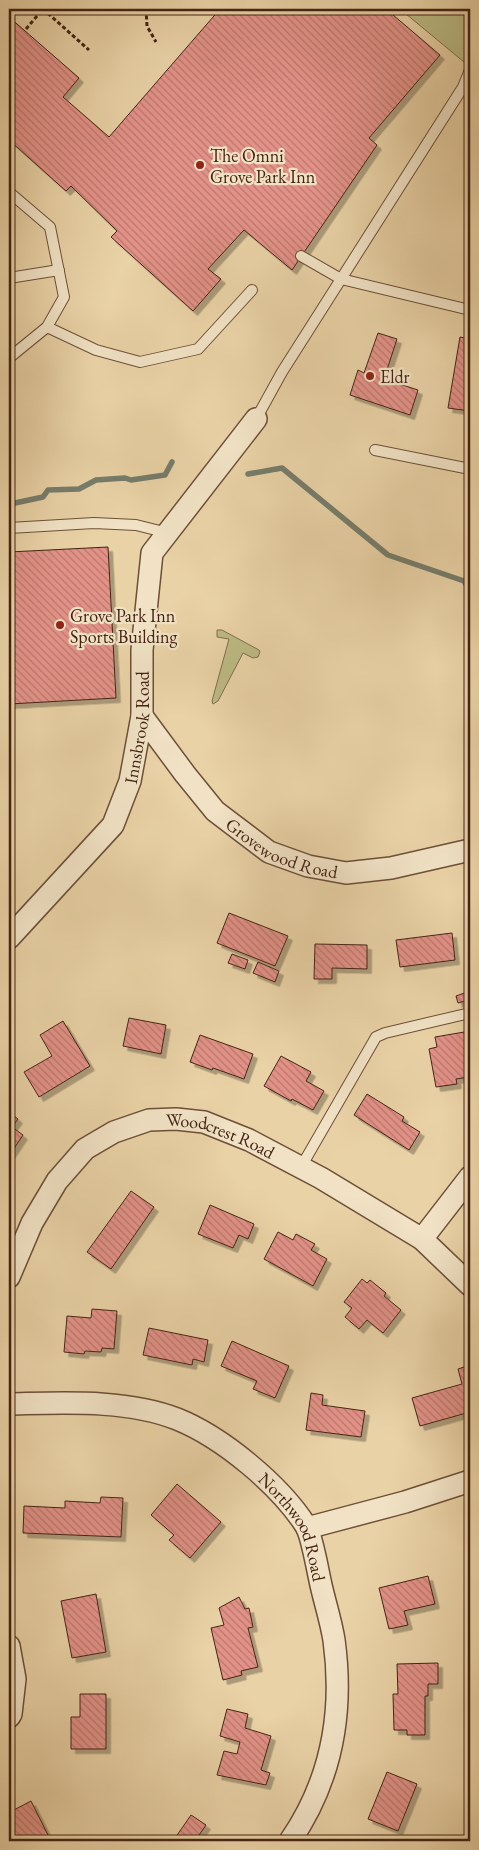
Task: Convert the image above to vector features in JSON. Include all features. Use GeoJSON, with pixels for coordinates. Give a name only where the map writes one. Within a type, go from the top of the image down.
{"type":"FeatureCollection","features":[{"type":"Feature","properties":{"kind":"street","name":"Innsbrook Road"},"geometry":{"type":"LineString","coordinates":[[9,938],[113,825],[130,781],[142,716],[142,650],[152,553],[256,419]]}},
{"type":"Feature","properties":{"kind":"street","name":"Grovewood Road"},"geometry":{"type":"LineString","coordinates":[[142,716],[215,811],[269,852],[308,866],[346,873],[391,868],[470,850]]}},
{"type":"Feature","properties":{"kind":"street","name":"Woodcrest Road"},"geometry":{"type":"LineString","coordinates":[[9,1276],[32,1223],[57,1181],[85,1149],[114,1132],[149,1120],[176,1119],[204,1122],[249,1140],[321,1178],[422,1239],[470,1286]]}},
{"type":"Feature","properties":{"kind":"street"},"geometry":{"type":"LineString","coordinates":[[422,1239],[470,1177]]}},
{"type":"Feature","properties":{"kind":"street","name":"Northwood Road"},"geometry":{"type":"LineString","coordinates":[[9,1404],[68,1403],[137,1408],[177,1419],[216,1440],[253,1468],[283,1498],[307,1528],[334,1639],[337,1684],[336,1722],[329,1761],[316,1796],[290,1841]]}},
{"type":"Feature","properties":{"kind":"street"},"geometry":{"type":"LineString","coordinates":[[307,1528],[405,1502],[470,1481]]}},
{"type":"Feature","properties":{"kind":"street"},"geometry":{"type":"LineString","coordinates":[[9,1646],[15,1679],[11,1714],[9,1717]]}},
{"type":"Feature","properties":{"kind":"lane"},"geometry":{"type":"LineString","coordinates":[[256,419],[282,372],[463,87],[470,70]]}},
{"type":"Feature","properties":{"kind":"lane"},"geometry":{"type":"LineString","coordinates":[[9,192],[50,227],[64,297],[47,327],[9,358]]}},
{"type":"Feature","properties":{"kind":"lane"},"geometry":{"type":"LineString","coordinates":[[301,256],[340,280],[470,310]]}},
{"type":"Feature","properties":{"kind":"lane"},"geometry":{"type":"LineString","coordinates":[[9,278],[59,270]]}},
{"type":"Feature","properties":{"kind":"lane"},"geometry":{"type":"LineString","coordinates":[[47,327],[96,350],[140,362],[198,349],[252,290]]}},
{"type":"Feature","properties":{"kind":"lane"},"geometry":{"type":"LineString","coordinates":[[375,450],[470,469]]}},
{"type":"Feature","properties":{"kind":"lane"},"geometry":{"type":"LineString","coordinates":[[9,528],[94,523],[136,525],[168,533]]}},
{"type":"Feature","properties":{"kind":"lane"},"geometry":{"type":"LineString","coordinates":[[301,1167],[376,1037],[385,1033],[470,1013]]}},
{"type":"Feature","properties":{"kind":"path"},"geometry":{"type":"LineString","coordinates":[[26,30],[43,9],[89,50]]}},
{"type":"Feature","properties":{"kind":"path"},"geometry":{"type":"LineString","coordinates":[[146,9],[146,26],[156,42]]}},
{"type":"Feature","properties":{"kind":"shaded area"},"geometry":{"type":"Polygon","coordinates":[[[400,9],[470,9],[470,67],[400,9]]]}},
{"type":"Feature","properties":{"kind":"shaded area"},"geometry":{"type":"Polygon","coordinates":[[[217,630],[222,630],[260,652],[258,657],[253,658],[243,653],[218,701],[213,704],[212,701],[229,639],[217,637],[217,630]]]}},
{"type":"Feature","properties":{"kind":"building","name":"The Omni Grove Park Inn"},"geometry":{"type":"Polygon","coordinates":[[[220,9],[386,9],[440,55],[369,138],[377,145],[292,270],[244,230],[208,269],[221,279],[193,311],[111,237],[117,231],[71,186],[66,191],[9,140],[9,17],[79,78],[63,97],[109,137],[220,9]]]}},
{"type":"Feature","properties":{"kind":"building","name":"Eldr"},"geometry":{"type":"Polygon","coordinates":[[[378,333],[397,339],[384,379],[418,390],[410,415],[350,395],[358,370],[364,373],[378,333]]]}},
{"type":"Feature","properties":{"kind":"building"},"geometry":{"type":"Polygon","coordinates":[[[460,337],[470,339],[470,411],[448,408],[460,337]]]}},
{"type":"Feature","properties":{"kind":"building","name":"Grove Park Inn Sports Building"},"geometry":{"type":"Polygon","coordinates":[[[108,547],[116,698],[9,704],[9,552],[108,547]]]}},
{"type":"Feature","properties":{"kind":"building"},"geometry":{"type":"Polygon","coordinates":[[[229,913],[288,936],[275,966],[217,943],[229,913]]]}},
{"type":"Feature","properties":{"kind":"building"},"geometry":{"type":"Polygon","coordinates":[[[452,933],[455,960],[400,967],[396,940],[452,933]]]}},
{"type":"Feature","properties":{"kind":"building"},"geometry":{"type":"Polygon","coordinates":[[[315,944],[367,945],[367,969],[332,968],[332,979],[314,979],[315,944]]]}},
{"type":"Feature","properties":{"kind":"building"},"geometry":{"type":"Polygon","coordinates":[[[232,954],[248,960],[245,969],[228,963],[232,954]]]}},
{"type":"Feature","properties":{"kind":"building"},"geometry":{"type":"Polygon","coordinates":[[[258,962],[279,971],[275,982],[253,973],[258,962]]]}},
{"type":"Feature","properties":{"kind":"building"},"geometry":{"type":"Polygon","coordinates":[[[467,992],[469,1000],[458,1003],[456,996],[467,992]]]}},
{"type":"Feature","properties":{"kind":"building"},"geometry":{"type":"Polygon","coordinates":[[[129,1018],[166,1025],[161,1054],[123,1046],[129,1018]]]}},
{"type":"Feature","properties":{"kind":"building"},"geometry":{"type":"Polygon","coordinates":[[[63,1021],[90,1066],[39,1097],[24,1072],[52,1056],[40,1035],[63,1021]]]}},
{"type":"Feature","properties":{"kind":"building"},"geometry":{"type":"Polygon","coordinates":[[[470,1031],[470,1077],[456,1079],[457,1084],[436,1087],[429,1049],[437,1047],[435,1037],[470,1031]]]}},
{"type":"Feature","properties":{"kind":"building"},"geometry":{"type":"Polygon","coordinates":[[[200,1035],[253,1054],[244,1079],[190,1062],[200,1035]]]}},
{"type":"Feature","properties":{"kind":"building"},"geometry":{"type":"Polygon","coordinates":[[[281,1056],[311,1072],[306,1081],[324,1091],[313,1110],[292,1099],[291,1101],[264,1086],[281,1056]]]}},
{"type":"Feature","properties":{"kind":"building"},"geometry":{"type":"Polygon","coordinates":[[[367,1094],[404,1117],[402,1121],[420,1132],[409,1150],[354,1115],[367,1094]]]}},
{"type":"Feature","properties":{"kind":"building"},"geometry":{"type":"Polygon","coordinates":[[[9,1112],[18,1119],[12,1127],[23,1135],[9,1156],[9,1112]]]}},
{"type":"Feature","properties":{"kind":"building"},"geometry":{"type":"Polygon","coordinates":[[[131,1191],[154,1207],[111,1269],[87,1252],[131,1191]]]}},
{"type":"Feature","properties":{"kind":"building"},"geometry":{"type":"Polygon","coordinates":[[[210,1205],[254,1224],[248,1239],[239,1235],[233,1248],[198,1234],[210,1205]]]}},
{"type":"Feature","properties":{"kind":"building"},"geometry":{"type":"Polygon","coordinates":[[[278,1232],[293,1240],[296,1234],[315,1244],[311,1250],[327,1259],[313,1286],[264,1259],[278,1232]]]}},
{"type":"Feature","properties":{"kind":"building"},"geometry":{"type":"Polygon","coordinates":[[[362,1279],[367,1283],[370,1280],[386,1293],[384,1296],[401,1310],[383,1333],[367,1320],[359,1329],[345,1317],[352,1308],[344,1302],[362,1279]]]}},
{"type":"Feature","properties":{"kind":"building"},"geometry":{"type":"Polygon","coordinates":[[[92,1309],[117,1311],[114,1349],[102,1348],[101,1352],[85,1351],[84,1354],[64,1352],[67,1316],[91,1318],[92,1309]]]}},
{"type":"Feature","properties":{"kind":"building"},"geometry":{"type":"Polygon","coordinates":[[[149,1328],[208,1340],[204,1362],[193,1359],[192,1365],[143,1355],[149,1328]]]}},
{"type":"Feature","properties":{"kind":"building"},"geometry":{"type":"Polygon","coordinates":[[[232,1341],[289,1366],[275,1398],[253,1389],[257,1381],[221,1366],[232,1341]]]}},
{"type":"Feature","properties":{"kind":"building"},"geometry":{"type":"Polygon","coordinates":[[[470,1365],[470,1412],[420,1426],[412,1398],[462,1384],[458,1369],[470,1365]]]}},
{"type":"Feature","properties":{"kind":"building"},"geometry":{"type":"Polygon","coordinates":[[[311,1393],[323,1395],[322,1405],[365,1411],[361,1437],[306,1430],[311,1393]]]}},
{"type":"Feature","properties":{"kind":"building"},"geometry":{"type":"Polygon","coordinates":[[[177,1484],[221,1522],[190,1558],[169,1540],[174,1535],[151,1515],[177,1484]]]}},
{"type":"Feature","properties":{"kind":"building"},"geometry":{"type":"Polygon","coordinates":[[[101,1497],[123,1498],[121,1537],[23,1533],[24,1506],[65,1508],[65,1501],[100,1503],[101,1497]]]}},
{"type":"Feature","properties":{"kind":"building"},"geometry":{"type":"Polygon","coordinates":[[[428,1576],[435,1604],[404,1611],[408,1625],[389,1629],[379,1588],[428,1576]]]}},
{"type":"Feature","properties":{"kind":"building"},"geometry":{"type":"Polygon","coordinates":[[[96,1594],[106,1652],[72,1658],[61,1601],[96,1594]]]}},
{"type":"Feature","properties":{"kind":"building"},"geometry":{"type":"Polygon","coordinates":[[[239,1597],[245,1609],[249,1608],[253,1627],[248,1628],[258,1667],[241,1671],[242,1675],[223,1680],[211,1628],[224,1625],[219,1608],[239,1597]]]}},
{"type":"Feature","properties":{"kind":"building"},"geometry":{"type":"Polygon","coordinates":[[[438,1663],[438,1684],[428,1684],[428,1696],[425,1696],[425,1735],[407,1735],[407,1730],[394,1730],[393,1694],[398,1694],[397,1664],[438,1663]]]}},
{"type":"Feature","properties":{"kind":"building"},"geometry":{"type":"Polygon","coordinates":[[[80,1694],[106,1694],[106,1749],[71,1749],[71,1717],[80,1717],[80,1694]]]}},
{"type":"Feature","properties":{"kind":"building"},"geometry":{"type":"Polygon","coordinates":[[[227,1709],[248,1714],[245,1728],[271,1736],[261,1770],[270,1773],[266,1785],[217,1775],[224,1751],[237,1754],[240,1742],[220,1736],[227,1709]]]}},
{"type":"Feature","properties":{"kind":"building"},"geometry":{"type":"Polygon","coordinates":[[[387,1772],[417,1784],[398,1831],[368,1819],[387,1772]]]}},
{"type":"Feature","properties":{"kind":"building"},"geometry":{"type":"Polygon","coordinates":[[[31,1801],[51,1841],[9,1841],[10,1812],[31,1801]]]}},
{"type":"Feature","properties":{"kind":"building"},"geometry":{"type":"Polygon","coordinates":[[[191,1815],[206,1825],[195,1841],[173,1841],[191,1815]]]}},
{"type":"Feature","properties":{"kind":"waterway"},"geometry":{"type":"LineString","coordinates":[[15,503],[43,497],[48,490],[79,489],[96,480],[125,478],[131,480],[165,475],[172,462]]}},
{"type":"Feature","properties":{"kind":"waterway"},"geometry":{"type":"LineString","coordinates":[[248,474],[282,468],[388,555],[464,581],[470,591]]}},
{"type":"Feature","properties":{"kind":"place","name":"The Omni Grove Park Inn"},"geometry":{"type":"Point","coordinates":[200,165]}},
{"type":"Feature","properties":{"kind":"place","name":"Eldr"},"geometry":{"type":"Point","coordinates":[370,376]}},
{"type":"Feature","properties":{"kind":"place","name":"Grove Park Inn Sports Building"},"geometry":{"type":"Point","coordinates":[60,625]}}]}
